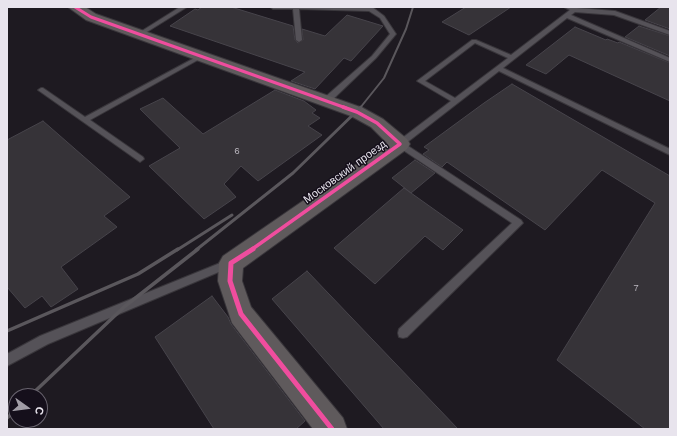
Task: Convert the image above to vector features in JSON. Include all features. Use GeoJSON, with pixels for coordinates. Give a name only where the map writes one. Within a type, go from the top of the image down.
{"type":"FeatureCollection","features":[{"type":"Feature","properties":{"kind":"street","name":"Московский проезд"},"geometry":{"type":"LineString","coordinates":[[75,7],[91,17],[357,112],[377,123],[400,144],[231,263]]}},
{"type":"Feature","properties":{"kind":"street"},"geometry":{"type":"LineString","coordinates":[[231,263],[230,281],[241,314],[332,429]]}},
{"type":"Feature","properties":{"kind":"lane"},"geometry":{"type":"LineString","coordinates":[[140,34],[184,7]]}},
{"type":"Feature","properties":{"kind":"lane"},"geometry":{"type":"LineString","coordinates":[[272,7],[369,8],[382,17],[393,34],[374,57],[326,101]]}},
{"type":"Feature","properties":{"kind":"lane"},"geometry":{"type":"LineString","coordinates":[[567,7],[574,10],[616,13],[670,33]]}},
{"type":"Feature","properties":{"kind":"lane"},"geometry":{"type":"LineString","coordinates":[[296,8],[299,40]]}},
{"type":"Feature","properties":{"kind":"lane"},"geometry":{"type":"LineString","coordinates":[[403,333],[518,223],[400,144],[574,10]]}},
{"type":"Feature","properties":{"kind":"lane"},"geometry":{"type":"LineString","coordinates":[[567,16],[670,60]]}},
{"type":"Feature","properties":{"kind":"lane"},"geometry":{"type":"LineString","coordinates":[[456,101],[420,81],[474,41],[513,58]]}},
{"type":"Feature","properties":{"kind":"lane"},"geometry":{"type":"LineString","coordinates":[[85,120],[202,56]]}},
{"type":"Feature","properties":{"kind":"lane"},"geometry":{"type":"LineString","coordinates":[[498,69],[670,152]]}},
{"type":"Feature","properties":{"kind":"lane"},"geometry":{"type":"LineString","coordinates":[[41,90],[140,159]]}},
{"type":"Feature","properties":{"kind":"lane"},"geometry":{"type":"LineString","coordinates":[[7,360],[44,340],[231,263]]}},
{"type":"Feature","properties":{"kind":"building"},"geometry":{"type":"Polygon","coordinates":[[[202,7],[231,7],[293,26],[295,40],[298,43],[303,40],[302,29],[325,36],[347,15],[383,26],[351,61],[344,58],[315,89],[291,81],[305,72],[170,26],[195,9],[198,10],[202,7]]]}},
{"type":"Feature","properties":{"kind":"building"},"geometry":{"type":"Polygon","coordinates":[[[466,7],[511,7],[469,35],[442,22],[466,7]]]}},
{"type":"Feature","properties":{"kind":"building"},"geometry":{"type":"Polygon","coordinates":[[[661,7],[670,7],[670,29],[645,20],[661,7]]]}},
{"type":"Feature","properties":{"kind":"building"},"geometry":{"type":"Polygon","coordinates":[[[639,26],[670,36],[670,56],[625,37],[639,26]]]}},
{"type":"Feature","properties":{"kind":"building"},"geometry":{"type":"Polygon","coordinates":[[[575,27],[606,40],[619,42],[670,63],[670,101],[569,55],[546,74],[526,65],[575,27]]]}},
{"type":"Feature","properties":{"kind":"building"},"geometry":{"type":"Polygon","coordinates":[[[512,84],[670,176],[670,429],[645,429],[557,360],[655,203],[602,170],[545,230],[447,162],[442,167],[423,154],[429,150],[424,147],[512,84]]]}},
{"type":"Feature","properties":{"kind":"building"},"geometry":{"type":"Polygon","coordinates":[[[275,90],[304,101],[316,110],[312,113],[320,118],[308,126],[322,135],[258,181],[241,166],[224,184],[236,197],[204,219],[149,166],[180,148],[140,109],[163,98],[203,134],[275,90]]]}},
{"type":"Feature","properties":{"kind":"building"},"geometry":{"type":"Polygon","coordinates":[[[43,121],[130,197],[104,216],[117,227],[61,267],[78,289],[51,307],[42,296],[25,308],[7,287],[7,140],[43,121]]]}},
{"type":"Feature","properties":{"kind":"building"},"geometry":{"type":"Polygon","coordinates":[[[415,160],[435,173],[411,193],[392,178],[415,160]]]}},
{"type":"Feature","properties":{"kind":"building"},"geometry":{"type":"Polygon","coordinates":[[[404,188],[463,230],[443,250],[425,236],[375,284],[334,248],[404,188]]]}},
{"type":"Feature","properties":{"kind":"building"},"geometry":{"type":"Polygon","coordinates":[[[307,271],[458,429],[384,429],[272,299],[307,271]]]}},
{"type":"Feature","properties":{"kind":"building"},"geometry":{"type":"Polygon","coordinates":[[[212,296],[228,317],[231,324],[305,421],[296,429],[214,429],[155,337],[212,296]]]}},
{"type":"Feature","properties":{"kind":"railway"},"geometry":{"type":"LineString","coordinates":[[360,108],[384,78],[406,29],[413,7]]}},
{"type":"Feature","properties":{"kind":"railway"},"geometry":{"type":"LineString","coordinates":[[196,250],[293,173],[360,108]]}},
{"type":"Feature","properties":{"kind":"railway"},"geometry":{"type":"LineString","coordinates":[[177,250],[232,215]]}},
{"type":"Feature","properties":{"kind":"railway"},"geometry":{"type":"LineString","coordinates":[[7,331],[138,274],[178,249]]}},
{"type":"Feature","properties":{"kind":"railway"},"geometry":{"type":"LineString","coordinates":[[38,388],[124,307],[198,249]]}},
{"type":"Feature","properties":{"kind":"cycle path"},"geometry":{"type":"LineString","coordinates":[[75,7],[91,17],[357,112],[377,123],[400,144],[231,263],[230,281],[241,314],[332,429]]}}]}
